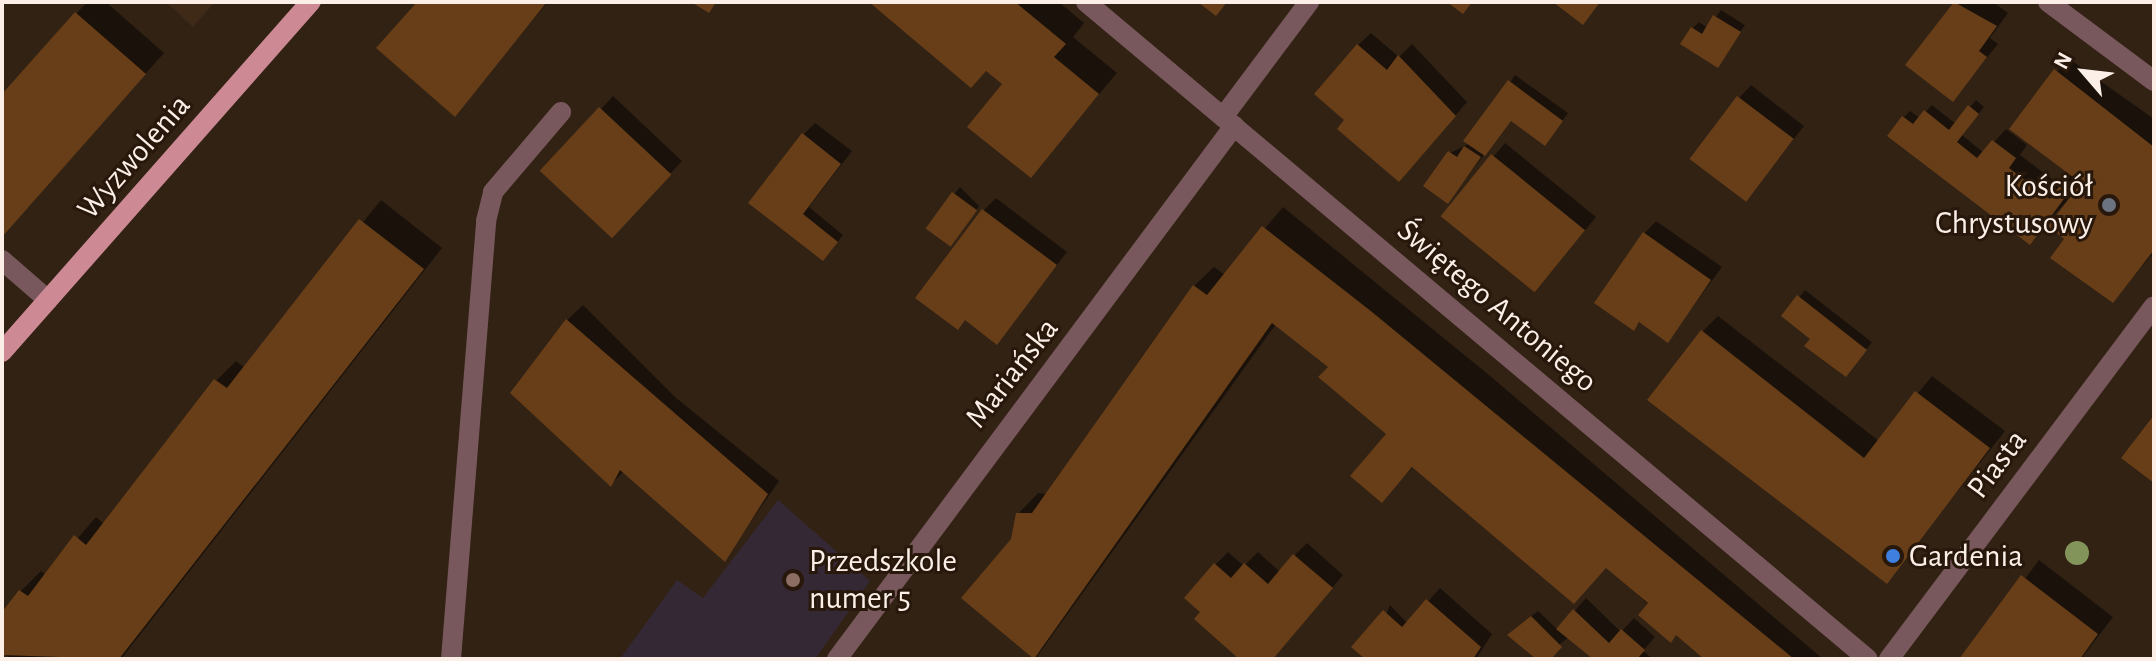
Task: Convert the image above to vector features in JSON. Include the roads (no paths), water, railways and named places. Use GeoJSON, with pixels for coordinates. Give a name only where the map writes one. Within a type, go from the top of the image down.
{"type":"FeatureCollection","features":[{"type":"Feature","properties":{"kind":"main road","name":"Wyzwolenia"},"geometry":{"type":"LineString","coordinates":[[2,352],[311,2]]}},
{"type":"Feature","properties":{"kind":"street","name":"Świętego Antoniego"},"geometry":{"type":"LineString","coordinates":[[1086,2],[1868,659]]}},
{"type":"Feature","properties":{"kind":"street","name":"Mariańska"},"geometry":{"type":"LineString","coordinates":[[837,659],[1228,121],[1309,2]]}},
{"type":"Feature","properties":{"kind":"street"},"geometry":{"type":"LineString","coordinates":[[2048,2],[2154,81]]}},
{"type":"Feature","properties":{"kind":"street"},"geometry":{"type":"LineString","coordinates":[[451,659],[486,221],[493,192],[561,112]]}},
{"type":"Feature","properties":{"kind":"street"},"geometry":{"type":"LineString","coordinates":[[2,260],[48,300]]}},
{"type":"Feature","properties":{"kind":"street","name":"Piasta"},"geometry":{"type":"LineString","coordinates":[[1889,659],[2154,306]]}},
{"type":"Feature","properties":{"kind":"place","name":"Kościół Chrystusowy"},"geometry":{"type":"Point","coordinates":[2109,205]}},
{"type":"Feature","properties":{"kind":"place","name":"Gardenia"},"geometry":{"type":"Point","coordinates":[1893,556]}},
{"type":"Feature","properties":{"kind":"place","name":"Przedszkole numer 5"},"geometry":{"type":"Point","coordinates":[793,580]}}]}
